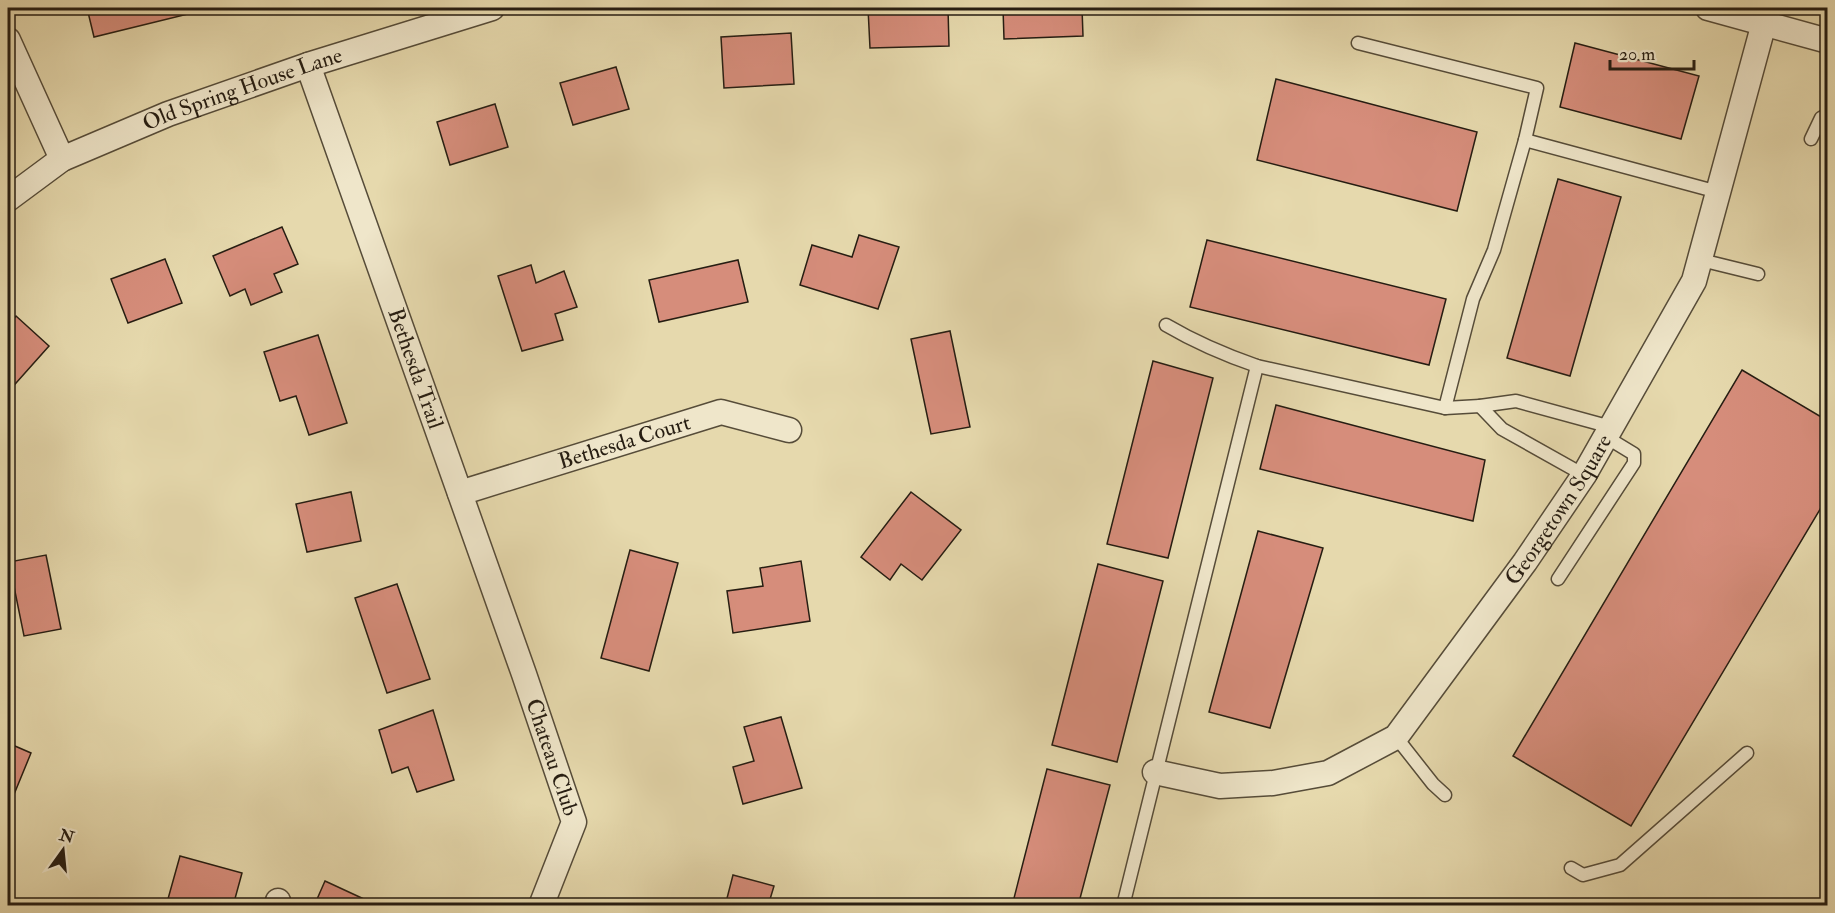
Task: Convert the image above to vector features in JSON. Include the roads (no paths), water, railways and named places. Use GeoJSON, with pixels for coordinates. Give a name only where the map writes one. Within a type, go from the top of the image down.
{"type":"FeatureCollection","features":[{"type":"Feature","properties":{"kind":"street","name":"Old Spring House Lane"},"geometry":{"type":"LineString","coordinates":[[8,199],[62,159],[168,114],[308,65],[492,8]]}},
{"type":"Feature","properties":{"kind":"street"},"geometry":{"type":"LineString","coordinates":[[1708,8],[1827,41]]}},
{"type":"Feature","properties":{"kind":"street","name":"Georgetown Square"},"geometry":{"type":"LineString","coordinates":[[1155,772],[1220,786],[1273,783],[1328,773],[1396,737],[1525,562],[1584,475],[1694,281],[1764,23]]}},
{"type":"Feature","properties":{"kind":"street"},"geometry":{"type":"LineString","coordinates":[[8,40],[62,159]]}},
{"type":"Feature","properties":{"kind":"street","name":"Bethesda Trail"},"geometry":{"type":"LineString","coordinates":[[308,65],[524,674]]}},
{"type":"Feature","properties":{"kind":"street","name":"Bethesda Court"},"geometry":{"type":"LineString","coordinates":[[460,493],[721,412],[789,430]]}},
{"type":"Feature","properties":{"kind":"street","name":"Chateau Club"},"geometry":{"type":"LineString","coordinates":[[524,674],[574,822],[541,906]]}},
{"type":"Feature","properties":{"kind":"lane"},"geometry":{"type":"LineString","coordinates":[[1358,43],[1537,88],[1494,250],[1473,299],[1445,408]]}},
{"type":"Feature","properties":{"kind":"lane"},"geometry":{"type":"LineString","coordinates":[[1811,140],[1821,118],[1827,114]]}},
{"type":"Feature","properties":{"kind":"lane"},"geometry":{"type":"LineString","coordinates":[[1525,140],[1718,192]]}},
{"type":"Feature","properties":{"kind":"lane"},"geometry":{"type":"LineString","coordinates":[[1701,260],[1758,274]]}},
{"type":"Feature","properties":{"kind":"lane"},"geometry":{"type":"LineString","coordinates":[[1166,326],[1228,357],[1257,366],[1445,408],[1515,401],[1608,432],[1634,454],[1634,463],[1558,579]]}},
{"type":"Feature","properties":{"kind":"lane"},"geometry":{"type":"LineString","coordinates":[[1123,906],[1257,366]]}},
{"type":"Feature","properties":{"kind":"lane"},"geometry":{"type":"LineString","coordinates":[[1480,406],[1502,429],[1584,475]]}},
{"type":"Feature","properties":{"kind":"lane"},"geometry":{"type":"LineString","coordinates":[[1396,737],[1433,784],[1445,795]]}},
{"type":"Feature","properties":{"kind":"lane"},"geometry":{"type":"LineString","coordinates":[[1571,868],[1583,875],[1620,866],[1747,753]]}}]}
